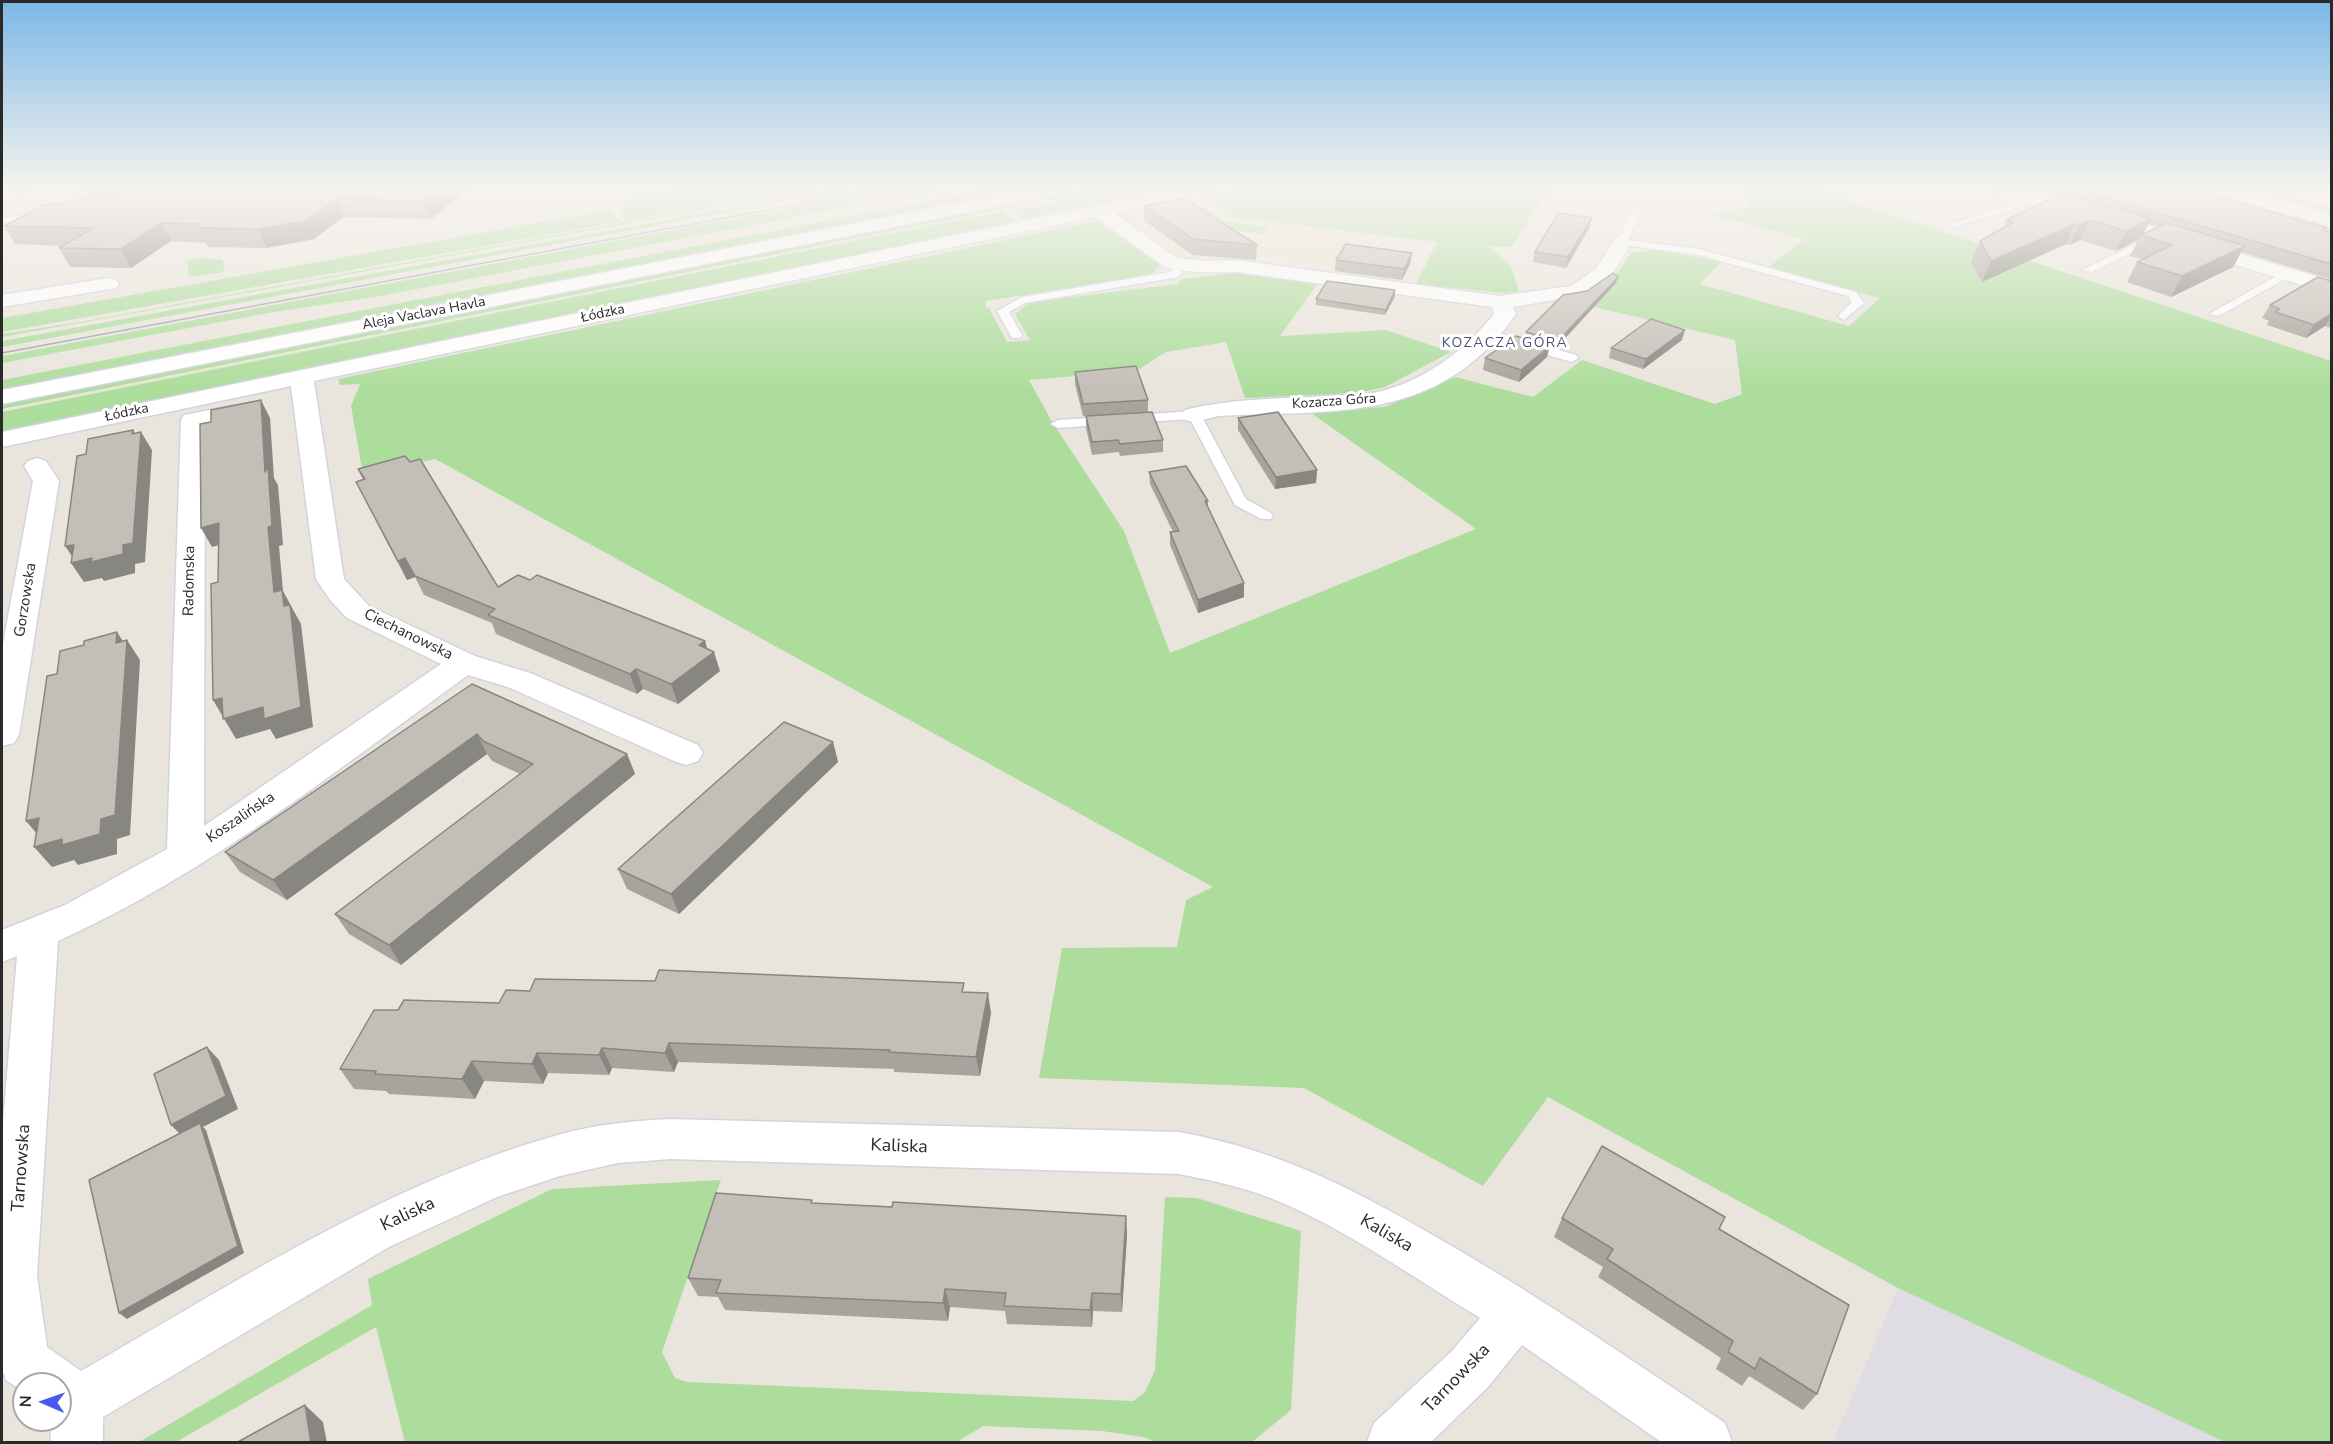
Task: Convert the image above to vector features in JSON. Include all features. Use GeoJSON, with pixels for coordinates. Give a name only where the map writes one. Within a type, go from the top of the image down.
{"type":"FeatureCollection","features":[{"type":"Feature","properties":{"kind":"street","name":"Aleja Vaclava Havla"},"geometry":{"type":"LineString","coordinates":[[2,397],[716,256]]}},
{"type":"Feature","properties":{"kind":"street","name":"Łódzka"},"geometry":{"type":"LineString","coordinates":[[2,439],[303,387],[893,256]]}},
{"type":"Feature","properties":{"kind":"street"},"geometry":{"type":"LineString","coordinates":[[1163,256],[1172,263],[1206,267],[1236,266],[1500,302],[1577,291],[1604,273],[1614,256]]}},
{"type":"Feature","properties":{"kind":"street"},"geometry":{"type":"LineString","coordinates":[[2225,256],[2331,288]]}},
{"type":"Feature","properties":{"kind":"street"},"geometry":{"type":"LineString","coordinates":[[2,302],[109,284]]}},
{"type":"Feature","properties":{"kind":"street","name":"Kozacza Góra"},"geometry":{"type":"LineString","coordinates":[[1194,415],[1217,409],[1371,401],[1390,397],[1465,358],[1491,335],[1505,314],[1500,302]]}},
{"type":"Feature","properties":{"kind":"street","name":"Aleja Vaclava Havla"},"geometry":{"type":"LineString","coordinates":[[258,325],[351,307]]}},
{"type":"Feature","properties":{"kind":"street","name":"Ciechanowska"},"geometry":{"type":"LineString","coordinates":[[303,387],[330,579],[340,594],[358,612],[464,663],[519,680],[686,753]]}},
{"type":"Feature","properties":{"kind":"street","name":"Radomska"},"geometry":{"type":"LineString","coordinates":[[185,856],[193,420],[303,387]]}},
{"type":"Feature","properties":{"kind":"street","name":"Gorzowska"},"geometry":{"type":"LineString","coordinates":[[2,735],[46,481],[38,466]]}},
{"type":"Feature","properties":{"kind":"street","name":"Koszalińska"},"geometry":{"type":"LineString","coordinates":[[20,940],[84,913],[185,856],[464,663]]}},
{"type":"Feature","properties":{"kind":"street","name":"Tarnowska"},"geometry":{"type":"LineString","coordinates":[[20,940],[13,1276],[24,1362],[34,1372]]}},
{"type":"Feature","properties":{"kind":"street","name":"Kaliska"},"geometry":{"type":"LineString","coordinates":[[72,1402],[372,1231],[487,1179],[560,1155],[629,1142],[672,1139],[1179,1153],[1222,1161],[1297,1186],[1368,1223],[1517,1312],[1706,1443]]}},
{"type":"Feature","properties":{"kind":"street","name":"Tarnowska"},"geometry":{"type":"LineString","coordinates":[[1393,1443],[1470,1369],[1517,1312]]}},
{"type":"Feature","properties":{"kind":"lane"},"geometry":{"type":"LineString","coordinates":[[1715,256],[1852,294],[1858,303],[1844,316]]}},
{"type":"Feature","properties":{"kind":"lane"},"geometry":{"type":"LineString","coordinates":[[2088,270],[2116,256]]}},
{"type":"Feature","properties":{"kind":"lane"},"geometry":{"type":"LineString","coordinates":[[1016,335],[1003,311],[1022,300],[1173,276],[1182,264]]}},
{"type":"Feature","properties":{"kind":"lane"},"geometry":{"type":"LineString","coordinates":[[2215,314],[2286,275]]}},
{"type":"Feature","properties":{"kind":"lane"},"geometry":{"type":"LineString","coordinates":[[1491,335],[1572,358]]}},
{"type":"Feature","properties":{"kind":"lane"},"geometry":{"type":"LineString","coordinates":[[1194,415],[1240,502],[1266,516]]}},
{"type":"Feature","properties":{"kind":"lane","name":"Kozacza Góra"},"geometry":{"type":"LineString","coordinates":[[1058,424],[1194,415]]}},
{"type":"Feature","properties":{"kind":"shaded area"},"geometry":{"type":"Polygon","coordinates":[[[1179,256],[1237,256],[1212,262],[1183,259],[1179,256]]]}},
{"type":"Feature","properties":{"kind":"shaded area"},"geometry":{"type":"Polygon","coordinates":[[[1266,256],[1342,256],[1336,266],[1266,256]]]}},
{"type":"Feature","properties":{"kind":"shaded area"},"geometry":{"type":"Polygon","coordinates":[[[1898,1288],[2225,1442],[1833,1442],[1898,1288]]]}},
{"type":"Feature","properties":{"kind":"green space"},"geometry":{"type":"Polygon","coordinates":[[[349,256],[427,256],[2,332],[2,318],[349,256]]]}},
{"type":"Feature","properties":{"kind":"green space"},"geometry":{"type":"Polygon","coordinates":[[[448,256],[2,337],[2,334],[448,256]]]}},
{"type":"Feature","properties":{"kind":"green space"},"geometry":{"type":"Polygon","coordinates":[[[467,256],[489,256],[2,347],[2,341],[467,256]]]}},
{"type":"Feature","properties":{"kind":"green space"},"geometry":{"type":"Polygon","coordinates":[[[532,256],[588,256],[2,363],[2,356],[532,256]]]}},
{"type":"Feature","properties":{"kind":"green space"},"geometry":{"type":"Polygon","coordinates":[[[641,256],[690,256],[2,391],[2,380],[641,256]]]}},
{"type":"Feature","properties":{"kind":"green space"},"geometry":{"type":"Polygon","coordinates":[[[742,256],[765,256],[2,409],[2,403],[742,256]]]}},
{"type":"Feature","properties":{"kind":"green space"},"geometry":{"type":"Polygon","coordinates":[[[777,256],[862,256],[2,433],[2,412],[777,256]]]}},
{"type":"Feature","properties":{"kind":"green space"},"geometry":{"type":"Polygon","coordinates":[[[927,256],[1148,256],[1160,265],[1151,275],[986,301],[986,308],[989,308],[1007,342],[1030,340],[1015,314],[1030,302],[1178,284],[1181,279],[1244,272],[1318,283],[1280,336],[1386,330],[1451,352],[1385,387],[1357,393],[1245,398],[1226,342],[1166,352],[1136,371],[1029,380],[1051,420],[1124,531],[1170,653],[1476,529],[1308,411],[1385,407],[1455,377],[1533,397],[1582,360],[1715,404],[1742,394],[1735,340],[1564,300],[1604,285],[1617,273],[1629,256],[1693,256],[1721,262],[1700,284],[1849,326],[1880,298],[1768,268],[1782,256],[2017,256],[2331,361],[2331,1442],[2225,1442],[1898,1288],[1548,1097],[1483,1186],[1304,1088],[1039,1078],[1062,948],[1177,947],[1186,900],[1213,887],[435,459],[363,475],[351,406],[360,384],[340,385],[338,379],[927,256]]]}},
{"type":"Feature","properties":{"kind":"green space"},"geometry":{"type":"Polygon","coordinates":[[[1430,256],[1499,256],[1512,268],[1519,292],[1502,293],[1416,284],[1430,256]]]}},
{"type":"Feature","properties":{"kind":"green space"},"geometry":{"type":"Polygon","coordinates":[[[199,258],[223,260],[224,272],[189,277],[187,261],[199,258]]]}},
{"type":"Feature","properties":{"kind":"green space"},"geometry":{"type":"Polygon","coordinates":[[[721,1180],[662,1352],[675,1378],[688,1382],[1133,1401],[1145,1392],[1155,1370],[1165,1197],[1197,1198],[1301,1231],[1291,1410],[1252,1442],[1155,1442],[1143,1437],[1102,1431],[983,1426],[957,1442],[405,1442],[376,1327],[176,1442],[139,1442],[372,1305],[368,1279],[552,1189],[721,1180]]]}},
{"type":"Feature","properties":{"kind":"building"},"geometry":{"type":"Polygon","coordinates":[[[1338,256],[1410,256],[1404,269],[1336,260],[1338,256]]]}},
{"type":"Feature","properties":{"kind":"building"},"geometry":{"type":"Polygon","coordinates":[[[1988,256],[2001,256],[1991,261],[1988,256]]]}},
{"type":"Feature","properties":{"kind":"building"},"geometry":{"type":"Polygon","coordinates":[[[2149,256],[2223,256],[2182,276],[2137,262],[2149,256]]]}},
{"type":"Feature","properties":{"kind":"building"},"geometry":{"type":"Polygon","coordinates":[[[2305,256],[2331,256],[2331,264],[2305,256]]]}},
{"type":"Feature","properties":{"kind":"building"},"geometry":{"type":"Polygon","coordinates":[[[1613,273],[1618,277],[1558,341],[1526,332],[1563,295],[1587,291],[1613,273]]]}},
{"type":"Feature","properties":{"kind":"building"},"geometry":{"type":"Polygon","coordinates":[[[2318,277],[2331,281],[2331,314],[2314,325],[2275,312],[2280,309],[2270,305],[2318,277]]]}},
{"type":"Feature","properties":{"kind":"building"},"geometry":{"type":"Polygon","coordinates":[[[1327,281],[1395,290],[1386,310],[1316,299],[1327,281]]]}},
{"type":"Feature","properties":{"kind":"building"},"geometry":{"type":"Polygon","coordinates":[[[1651,319],[1685,330],[1646,359],[1611,348],[1651,319]]]}},
{"type":"Feature","properties":{"kind":"building"},"geometry":{"type":"Polygon","coordinates":[[[1516,336],[1550,346],[1521,370],[1485,358],[1516,336]]]}},
{"type":"Feature","properties":{"kind":"building"},"geometry":{"type":"Polygon","coordinates":[[[1136,366],[1148,400],[1083,404],[1075,372],[1136,366]]]}},
{"type":"Feature","properties":{"kind":"building"},"geometry":{"type":"Polygon","coordinates":[[[261,400],[265,472],[268,467],[272,526],[268,527],[274,592],[282,590],[284,606],[290,605],[301,707],[264,719],[263,707],[223,719],[222,698],[213,700],[211,584],[218,582],[219,523],[201,528],[200,424],[211,422],[211,410],[261,400]]]}},
{"type":"Feature","properties":{"kind":"building"},"geometry":{"type":"Polygon","coordinates":[[[1152,412],[1163,440],[1120,444],[1118,440],[1092,442],[1086,416],[1152,412]]]}},
{"type":"Feature","properties":{"kind":"building"},"geometry":{"type":"Polygon","coordinates":[[[1278,412],[1317,470],[1276,477],[1238,418],[1278,412]]]}},
{"type":"Feature","properties":{"kind":"building"},"geometry":{"type":"Polygon","coordinates":[[[133,430],[132,434],[141,432],[133,543],[123,545],[123,554],[91,562],[92,558],[71,563],[74,545],[65,546],[77,456],[86,454],[88,439],[133,430]]]}},
{"type":"Feature","properties":{"kind":"building"},"geometry":{"type":"Polygon","coordinates":[[[405,456],[410,462],[420,459],[498,587],[518,575],[530,580],[537,575],[705,641],[699,645],[714,652],[671,684],[636,669],[630,674],[488,615],[495,609],[415,576],[405,558],[398,561],[356,482],[365,479],[358,469],[405,456]]]}},
{"type":"Feature","properties":{"kind":"building"},"geometry":{"type":"Polygon","coordinates":[[[1186,466],[1208,501],[1205,501],[1244,583],[1198,600],[1170,532],[1179,531],[1149,472],[1186,466]]]}},
{"type":"Feature","properties":{"kind":"building"},"geometry":{"type":"Polygon","coordinates":[[[117,632],[116,643],[127,640],[115,815],[101,819],[100,834],[62,845],[62,839],[34,847],[39,818],[26,821],[47,676],[57,674],[60,651],[84,645],[84,641],[117,632]]]}},
{"type":"Feature","properties":{"kind":"building"},"geometry":{"type":"Polygon","coordinates":[[[472,684],[627,754],[389,945],[335,914],[533,764],[483,741],[477,734],[273,880],[225,852],[472,684]]]}},
{"type":"Feature","properties":{"kind":"building"},"geometry":{"type":"Polygon","coordinates":[[[784,722],[833,742],[671,894],[618,869],[784,722]]]}},
{"type":"Feature","properties":{"kind":"building"},"geometry":{"type":"Polygon","coordinates":[[[659,970],[964,983],[962,992],[988,993],[976,1057],[889,1052],[890,1050],[669,1043],[665,1053],[602,1048],[599,1055],[537,1053],[532,1064],[472,1061],[462,1079],[375,1074],[376,1071],[340,1069],[374,1010],[398,1010],[404,1000],[499,1003],[506,990],[530,991],[535,979],[655,981],[659,970]]]}},
{"type":"Feature","properties":{"kind":"building"},"geometry":{"type":"Polygon","coordinates":[[[207,1047],[226,1096],[171,1125],[154,1074],[207,1047]]]}},
{"type":"Feature","properties":{"kind":"building"},"geometry":{"type":"Polygon","coordinates":[[[200,1123],[238,1246],[119,1313],[89,1180],[200,1123]]]}},
{"type":"Feature","properties":{"kind":"building"},"geometry":{"type":"Polygon","coordinates":[[[1602,1146],[1725,1217],[1719,1229],[1849,1305],[1817,1394],[1760,1358],[1755,1369],[1728,1352],[1733,1341],[1607,1259],[1613,1249],[1562,1218],[1602,1146]]]}},
{"type":"Feature","properties":{"kind":"building"},"geometry":{"type":"Polygon","coordinates":[[[716,1193],[812,1200],[811,1203],[892,1207],[893,1202],[1126,1216],[1121,1294],[1092,1293],[1090,1310],[1004,1306],[1006,1293],[945,1289],[943,1303],[716,1293],[721,1280],[688,1278],[716,1193]]]}},
{"type":"Feature","properties":{"kind":"building"},"geometry":{"type":"Polygon","coordinates":[[[305,1405],[311,1443],[236,1443],[305,1405]]]}},
{"type":"Feature","properties":{"kind":"tram line"},"geometry":{"type":"LineString","coordinates":[[2,353],[519,256]]}},
{"type":"Feature","properties":{"kind":"district","name":"KOZACZA GÓRA"},"geometry":{"type":"Point","coordinates":[1505,344]}}]}
